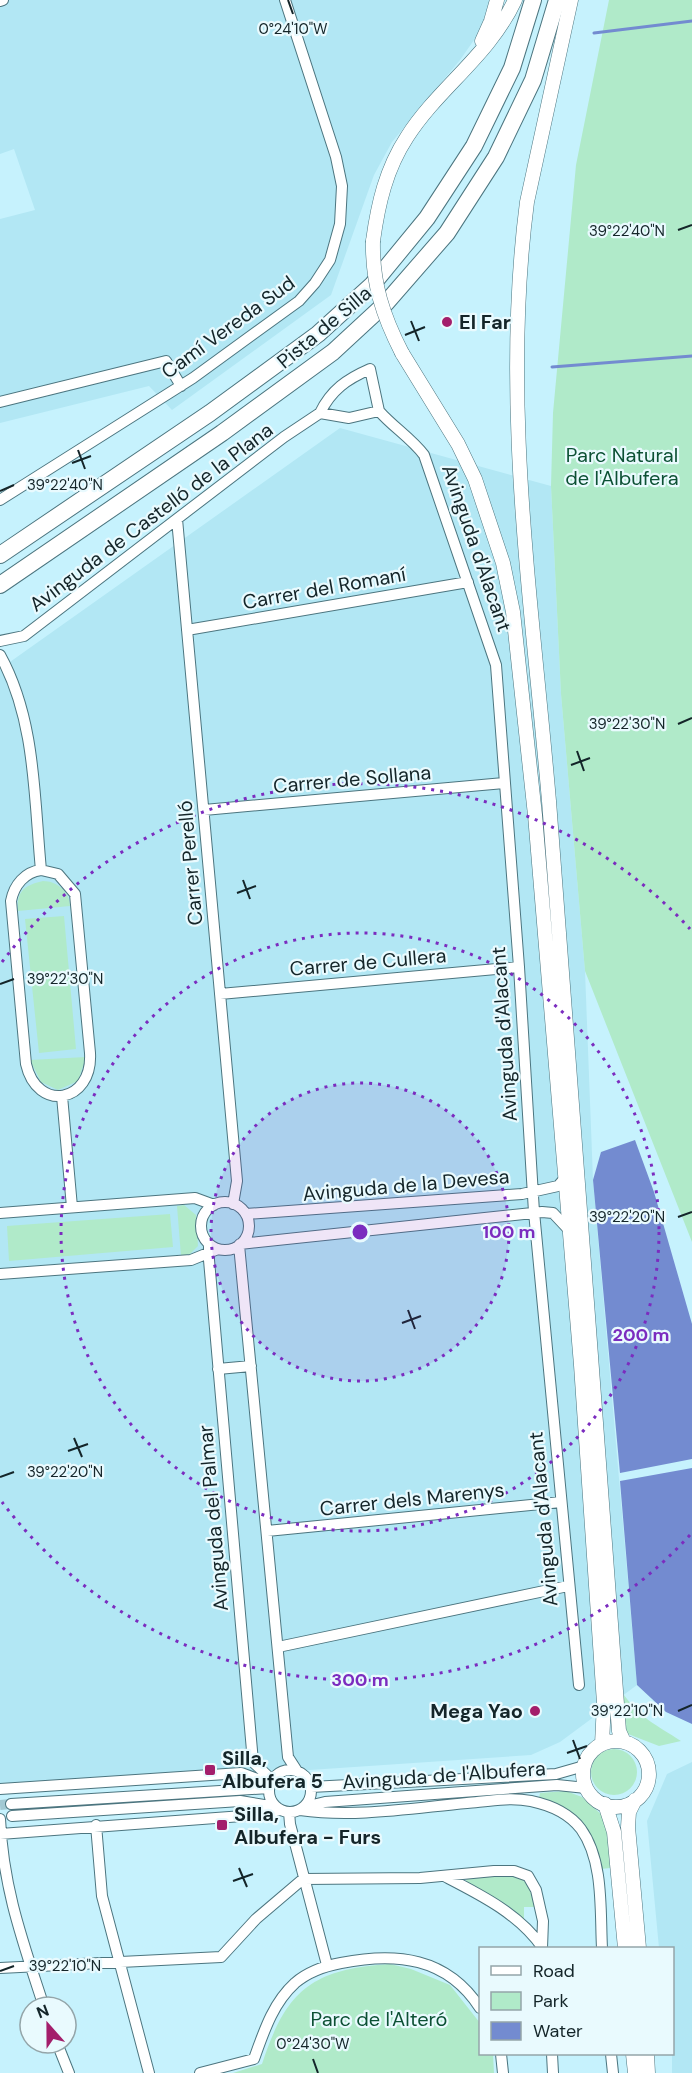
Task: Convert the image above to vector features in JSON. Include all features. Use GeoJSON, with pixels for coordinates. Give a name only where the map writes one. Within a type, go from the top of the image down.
{"type":"FeatureCollection","features":[{"type":"Feature","properties":{"kind":"highway","name":"Pista de Silla"},"geometry":{"type":"LineString","coordinates":[[0,555],[219,407],[318,334],[372,285],[428,219],[474,146],[512,69],[533,0]]}},
{"type":"Feature","properties":{"kind":"highway","name":"Pista de Silla"},"geometry":{"type":"LineString","coordinates":[[0,585],[231,426],[333,352],[386,303],[447,233],[496,157],[532,80],[557,0]]}},
{"type":"Feature","properties":{"kind":"main road"},"geometry":{"type":"LineString","coordinates":[[454,82],[487,32],[497,0]]}},
{"type":"Feature","properties":{"kind":"main road"},"geometry":{"type":"LineString","coordinates":[[454,82],[484,50],[515,0]]}},
{"type":"Feature","properties":{"kind":"main road","name":"Avinguda d'Alacant"},"geometry":{"type":"LineString","coordinates":[[571,0],[527,202],[523,236],[518,356],[520,452],[530,610],[549,799],[619,1731],[624,1742]]}},
{"type":"Feature","properties":{"kind":"main road","name":"Avinguda d'Alacant"},"geometry":{"type":"LineString","coordinates":[[454,82],[408,136],[388,172],[378,205],[373,241],[373,268],[376,290],[387,324],[458,444],[476,480],[503,563],[513,612],[534,815],[565,1178],[604,1703],[602,1744]]}},
{"type":"Feature","properties":{"kind":"main road"},"geometry":{"type":"LineString","coordinates":[[635,1800],[626,1805],[605,1804],[591,1795],[586,1788],[584,1766],[591,1753],[602,1744],[624,1742],[637,1748],[647,1764],[647,1784],[629,1812],[628,1827],[639,1947]]}},
{"type":"Feature","properties":{"kind":"main road"},"geometry":{"type":"LineString","coordinates":[[605,1804],[615,1832],[625,1947]]}},
{"type":"Feature","properties":{"kind":"main road"},"geometry":{"type":"LineString","coordinates":[[633,2055],[635,2073]]}},
{"type":"Feature","properties":{"kind":"main road"},"geometry":{"type":"LineString","coordinates":[[647,2055],[648,2073]]}},
{"type":"Feature","properties":{"kind":"street","name":"Camí Vereda Sud"},"geometry":{"type":"LineString","coordinates":[[0,500],[181,386],[299,301],[315,283],[330,260],[340,224],[342,186],[336,157],[285,0]]}},
{"type":"Feature","properties":{"kind":"street"},"geometry":{"type":"LineString","coordinates":[[0,402],[166,361],[181,386]]}},
{"type":"Feature","properties":{"kind":"street"},"geometry":{"type":"LineString","coordinates":[[370,369],[379,411],[349,418],[320,413],[328,397],[348,379],[370,369]]}},
{"type":"Feature","properties":{"kind":"street","name":"Avinguda d'Alacant"},"geometry":{"type":"LineString","coordinates":[[379,411],[390,424],[413,441],[424,455],[496,664],[519,967],[534,1212],[579,1685]]}},
{"type":"Feature","properties":{"kind":"street","name":"Avinguda de Castelló de la Plana"},"geometry":{"type":"LineString","coordinates":[[0,641],[24,636],[284,437],[320,413]]}},
{"type":"Feature","properties":{"kind":"street","name":"Carrer Perelló"},"geometry":{"type":"LineString","coordinates":[[177,519],[237,1181],[233,1204]]}},
{"type":"Feature","properties":{"kind":"street","name":"Carrer del Romaní"},"geometry":{"type":"LineString","coordinates":[[187,630],[468,582]]}},
{"type":"Feature","properties":{"kind":"street"},"geometry":{"type":"LineString","coordinates":[[0,655],[15,682],[26,719],[42,870]]}},
{"type":"Feature","properties":{"kind":"street","name":"Carrer de Sollana"},"geometry":{"type":"LineString","coordinates":[[204,810],[504,783]]}},
{"type":"Feature","properties":{"kind":"street"},"geometry":{"type":"LineString","coordinates":[[42,870],[58,874],[75,894],[90,1053],[90,1073],[83,1085],[62,1096],[53,1096],[33,1083],[28,1074],[11,901],[13,892],[21,880],[42,870]]}},
{"type":"Feature","properties":{"kind":"street","name":"Carrer de Cullera"},"geometry":{"type":"LineString","coordinates":[[220,994],[519,967]]}},
{"type":"Feature","properties":{"kind":"street"},"geometry":{"type":"LineString","coordinates":[[62,1096],[72,1207]]}},
{"type":"Feature","properties":{"kind":"street","name":"Avinguda de la Devesa"},"geometry":{"type":"LineString","coordinates":[[246,1214],[534,1192],[558,1186],[565,1178]]}},
{"type":"Feature","properties":{"kind":"street"},"geometry":{"type":"LineString","coordinates":[[0,1213],[195,1198],[214,1205],[233,1204],[246,1214],[248,1231],[240,1245],[288,1757],[297,1771],[306,1776],[311,1787],[310,1799],[290,1809]]}},
{"type":"Feature","properties":{"kind":"street"},"geometry":{"type":"LineString","coordinates":[[212,1249],[203,1236],[201,1226],[202,1218],[214,1205]]}},
{"type":"Feature","properties":{"kind":"street","name":"Avinguda de la Devesa"},"geometry":{"type":"LineString","coordinates":[[240,1245],[534,1212],[553,1213],[569,1230]]}},
{"type":"Feature","properties":{"kind":"street"},"geometry":{"type":"LineString","coordinates":[[0,1274],[191,1260],[212,1249],[225,1250],[240,1245]]}},
{"type":"Feature","properties":{"kind":"street","name":"Avinguda del Palmar"},"geometry":{"type":"LineString","coordinates":[[212,1249],[218,1369],[253,1762],[271,1784]]}},
{"type":"Feature","properties":{"kind":"street"},"geometry":{"type":"LineString","coordinates":[[218,1369],[251,1366]]}},
{"type":"Feature","properties":{"kind":"street","name":"Carrer dels Marenys"},"geometry":{"type":"LineString","coordinates":[[267,1532],[561,1502]]}},
{"type":"Feature","properties":{"kind":"street"},"geometry":{"type":"LineString","coordinates":[[278,1647],[568,1586]]}},
{"type":"Feature","properties":{"kind":"street","name":"Avinguda de l'Albufera"},"geometry":{"type":"LineString","coordinates":[[311,1787],[556,1774],[584,1766]]}},
{"type":"Feature","properties":{"kind":"street"},"geometry":{"type":"LineString","coordinates":[[11,1804],[271,1784],[284,1771],[297,1771]]}},
{"type":"Feature","properties":{"kind":"street"},"geometry":{"type":"LineString","coordinates":[[0,1789],[241,1773],[271,1784],[290,1809],[303,1879],[327,1965]]}},
{"type":"Feature","properties":{"kind":"street","name":"Avinguda de l'Albufera"},"geometry":{"type":"LineString","coordinates":[[0,1834],[96,1825],[257,1815],[325,1802],[545,1786],[586,1788]]}},
{"type":"Feature","properties":{"kind":"street"},"geometry":{"type":"LineString","coordinates":[[290,1809],[332,1814],[511,1799],[552,1806],[567,1815],[581,1829],[591,1848],[597,1869],[602,1947]]}},
{"type":"Feature","properties":{"kind":"street","name":"Avinguda de l'Albufera"},"geometry":{"type":"LineString","coordinates":[[12,1816],[247,1801],[290,1809]]}},
{"type":"Feature","properties":{"kind":"street"},"geometry":{"type":"LineString","coordinates":[[0,1820],[0,1858]]}},
{"type":"Feature","properties":{"kind":"street"},"geometry":{"type":"LineString","coordinates":[[96,1825],[102,1896],[149,2073]]}},
{"type":"Feature","properties":{"kind":"street"},"geometry":{"type":"LineString","coordinates":[[0,1850],[7,1886],[40,1995]]}},
{"type":"Feature","properties":{"kind":"street"},"geometry":{"type":"LineString","coordinates":[[0,1968],[221,1958],[256,1919],[303,1879],[445,1877],[494,1871],[514,1871],[528,1876],[540,1898],[542,1947]]}},
{"type":"Feature","properties":{"kind":"street"},"geometry":{"type":"LineString","coordinates":[[445,1877],[510,1915],[532,1933],[541,1947]]}},
{"type":"Feature","properties":{"kind":"street"},"geometry":{"type":"LineString","coordinates":[[200,2073],[254,2059],[279,2000],[296,1982],[327,1965],[361,1958],[392,1957],[418,1962],[441,1970],[458,1982],[479,2007]]}},
{"type":"Feature","properties":{"kind":"street"},"geometry":{"type":"LineString","coordinates":[[62,2055],[69,2073]]}},
{"type":"Feature","properties":{"kind":"street"},"geometry":{"type":"LineString","coordinates":[[501,2055],[503,2073]]}},
{"type":"Feature","properties":{"kind":"street"},"geometry":{"type":"LineString","coordinates":[[552,2055],[553,2073]]}},
{"type":"Feature","properties":{"kind":"street"},"geometry":{"type":"LineString","coordinates":[[611,2055],[613,2073]]}},
{"type":"Feature","properties":{"kind":"shaded area"},"geometry":{"type":"Polygon","coordinates":[[[0,0],[502,0],[460,60],[392,142],[374,175],[331,295],[172,410],[149,386],[0,423],[0,219],[35,210],[14,149],[0,154],[0,0]]]}},
{"type":"Feature","properties":{"kind":"shaded area"},"geometry":{"type":"Polygon","coordinates":[[[340,428],[551,486],[561,694],[585,971],[593,1180],[637,1685],[560,1742],[531,1755],[0,1791],[0,669],[340,428]]]}},
{"type":"Feature","properties":{"kind":"shaded area"},"geometry":{"type":"Polygon","coordinates":[[[692,1762],[692,2073],[672,2073],[674,1947],[659,1947],[647,1821],[667,1774],[692,1762]]]}},
{"type":"Feature","properties":{"kind":"green space","name":"Parc Natural de l'Albufera"},"geometry":{"type":"Polygon","coordinates":[[[609,0],[692,0],[692,1242],[585,971],[561,694],[551,486],[553,413],[576,165],[609,0]]]}},
{"type":"Feature","properties":{"kind":"green space"},"geometry":{"type":"Polygon","coordinates":[[[43,881],[62,888],[68,896],[70,906],[18,911],[19,898],[23,890],[43,881]]]}},
{"type":"Feature","properties":{"kind":"green space"},"geometry":{"type":"Polygon","coordinates":[[[64,916],[76,1049],[39,1053],[25,919],[64,916]]]}},
{"type":"Feature","properties":{"kind":"green space"},"geometry":{"type":"Polygon","coordinates":[[[86,1057],[78,1081],[58,1090],[41,1082],[30,1060],[86,1057]]]}},
{"type":"Feature","properties":{"kind":"green space"},"geometry":{"type":"Polygon","coordinates":[[[184,1205],[196,1215],[198,1246],[190,1254],[181,1256],[177,1206],[184,1205]]]}},
{"type":"Feature","properties":{"kind":"green space"},"geometry":{"type":"Polygon","coordinates":[[[170,1214],[173,1247],[9,1261],[7,1226],[170,1214]]]}},
{"type":"Feature","properties":{"kind":"green space"},"geometry":{"type":"Polygon","coordinates":[[[621,1691],[642,1715],[681,1741],[659,1746],[628,1734],[622,1721],[621,1691]]]}},
{"type":"Feature","properties":{"kind":"green space"},"geometry":{"type":"Polygon","coordinates":[[[614,1749],[630,1756],[637,1772],[630,1788],[614,1795],[598,1788],[591,1772],[598,1756],[614,1749]]]}},
{"type":"Feature","properties":{"kind":"green space"},"geometry":{"type":"Polygon","coordinates":[[[566,1791],[582,1797],[603,1816],[608,1826],[610,1868],[601,1869],[595,1845],[539,1798],[540,1793],[566,1791]]]}},
{"type":"Feature","properties":{"kind":"green space"},"geometry":{"type":"Polygon","coordinates":[[[512,1874],[527,1883],[534,1895],[536,1907],[524,1907],[524,1920],[467,1884],[466,1880],[468,1877],[512,1874]]]}},
{"type":"Feature","properties":{"kind":"green space","name":"Parc de l'Alteró"},"geometry":{"type":"Polygon","coordinates":[[[390,1964],[411,1969],[450,1985],[479,2022],[479,2055],[493,2055],[494,2073],[233,2073],[262,2064],[281,2018],[305,1988],[340,1971],[390,1964]]]}},
{"type":"Feature","properties":{"kind":"water"},"geometry":{"type":"Polygon","coordinates":[[[635,1140],[654,1192],[692,1324],[692,1459],[620,1473],[593,1180],[601,1152],[635,1140]]]}},
{"type":"Feature","properties":{"kind":"water"},"geometry":{"type":"Polygon","coordinates":[[[692,1468],[692,1724],[666,1712],[637,1685],[620,1481],[692,1468]]]}},
{"type":"Feature","properties":{"kind":"waterway"},"geometry":{"type":"LineString","coordinates":[[594,33],[692,21]]}},
{"type":"Feature","properties":{"kind":"waterway"},"geometry":{"type":"LineString","coordinates":[[552,367],[692,356]]}},
{"type":"Feature","properties":{"kind":"tunnel"},"geometry":{"type":"LineString","coordinates":[[0,1805],[11,1804]]}},
{"type":"Feature","properties":{"kind":"place","name":"El Far"},"geometry":{"type":"Point","coordinates":[447,322]}},
{"type":"Feature","properties":{"kind":"place","name":"Mega Yao"},"geometry":{"type":"Point","coordinates":[535,1711]}},
{"type":"Feature","properties":{"kind":"place","name":"Silla, Albufera 5"},"geometry":{"type":"Point","coordinates":[210,1770]}},
{"type":"Feature","properties":{"kind":"place","name":"Silla, Albufera - Furs"},"geometry":{"type":"Point","coordinates":[222,1825]}}]}
